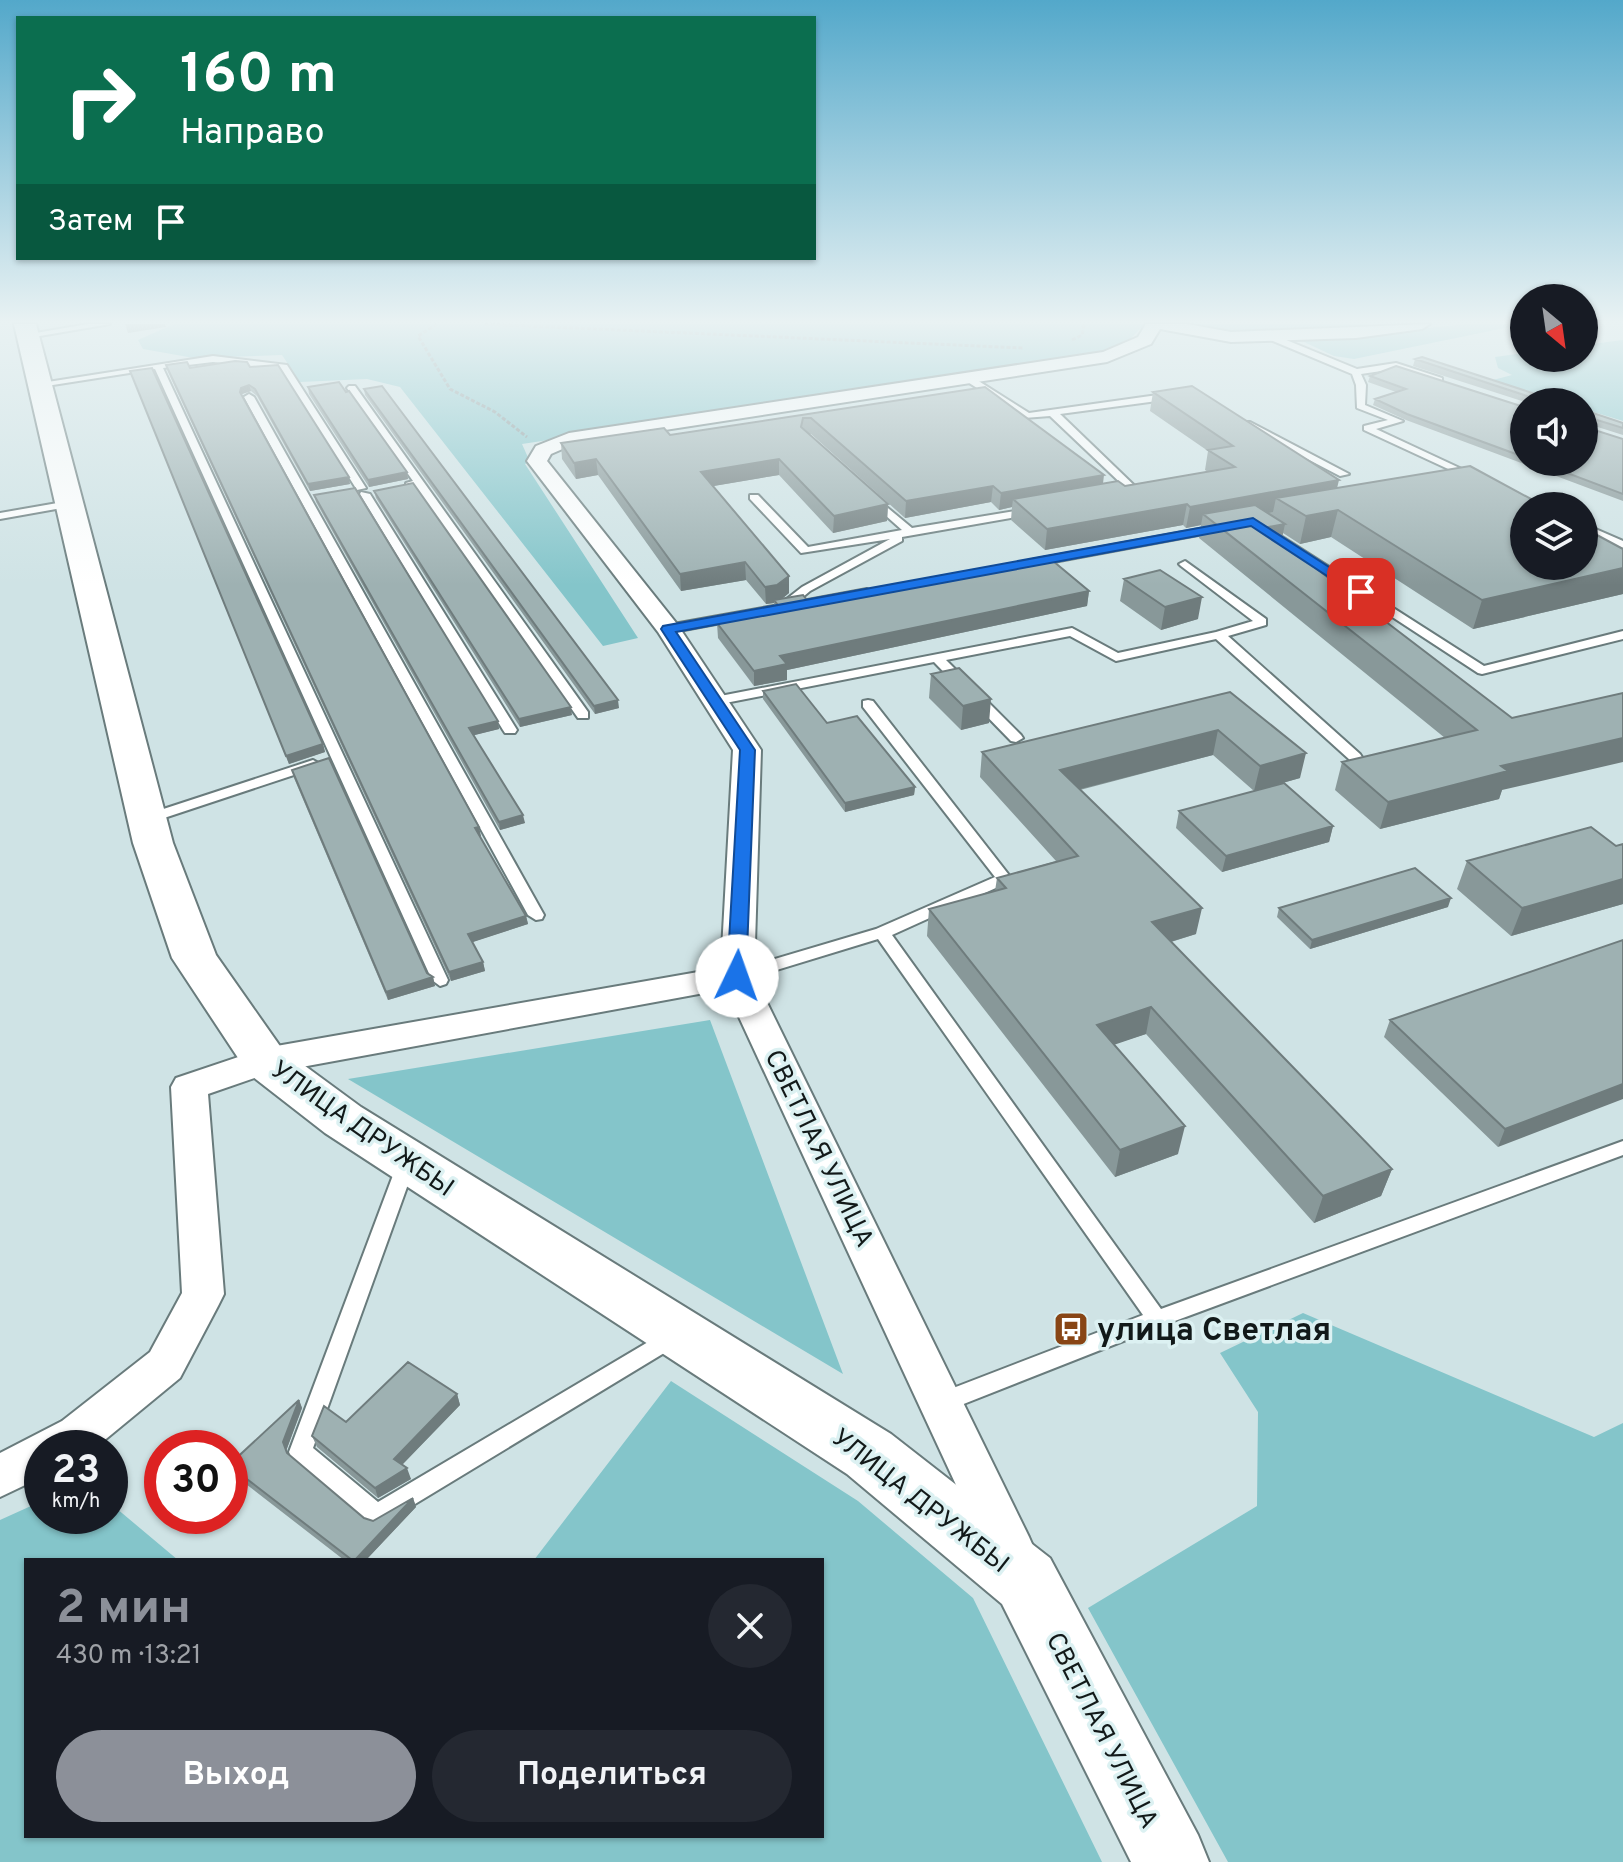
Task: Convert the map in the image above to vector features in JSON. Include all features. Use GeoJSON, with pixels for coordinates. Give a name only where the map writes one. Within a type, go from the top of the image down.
{"type":"FeatureCollection","features":[{"type":"Feature","properties":{"kind":"street","name":"УЛИЦА ДРУЖБЫ"},"geometry":{"type":"LineString","coordinates":[[46,411],[147,819],[194,958],[265,1061],[343,1120],[869,1454],[1026,1581]]}},
{"type":"Feature","properties":{"kind":"street"},"geometry":{"type":"LineString","coordinates":[[543,450],[569,439],[749,411]]}},
{"type":"Feature","properties":{"kind":"street","name":"СВЕТЛАЯ УЛИЦА"},"geometry":{"type":"LineString","coordinates":[[543,450],[537,461],[668,629],[747,750],[737,976],[1026,1581],[1171,1862]]}},
{"type":"Feature","properties":{"kind":"street"},"geometry":{"type":"LineString","coordinates":[[84,1430],[165,1365],[203,1294],[189,1087],[265,1061],[737,976]]}},
{"type":"Feature","properties":{"kind":"street"},"geometry":{"type":"LineString","coordinates":[[0,1476],[24,1463]]}},
{"type":"Feature","properties":{"kind":"lane"},"geometry":{"type":"LineString","coordinates":[[179,411],[440,980]]}},
{"type":"Feature","properties":{"kind":"lane"},"geometry":{"type":"LineString","coordinates":[[257,411],[536,915]]}},
{"type":"Feature","properties":{"kind":"lane"},"geometry":{"type":"LineString","coordinates":[[312,411],[510,730]]}},
{"type":"Feature","properties":{"kind":"lane"},"geometry":{"type":"LineString","coordinates":[[368,411],[583,715]]}},
{"type":"Feature","properties":{"kind":"lane"},"geometry":{"type":"LineString","coordinates":[[1019,411],[1027,416],[1060,411]]}},
{"type":"Feature","properties":{"kind":"lane"},"geometry":{"type":"LineString","coordinates":[[1372,411],[1398,421],[1367,428],[1481,480]]}},
{"type":"Feature","properties":{"kind":"lane"},"geometry":{"type":"LineString","coordinates":[[1052,412],[1136,492],[1106,498]]}},
{"type":"Feature","properties":{"kind":"lane"},"geometry":{"type":"LineString","coordinates":[[1231,416],[1344,474]]}},
{"type":"Feature","properties":{"kind":"lane"},"geometry":{"type":"LineString","coordinates":[[392,489],[419,483]]}},
{"type":"Feature","properties":{"kind":"lane"},"geometry":{"type":"LineString","coordinates":[[347,490],[379,491]]}},
{"type":"Feature","properties":{"kind":"lane"},"geometry":{"type":"LineString","coordinates":[[864,490],[910,532]]}},
{"type":"Feature","properties":{"kind":"lane"},"geometry":{"type":"LineString","coordinates":[[304,498],[319,496]]}},
{"type":"Feature","properties":{"kind":"lane"},"geometry":{"type":"LineString","coordinates":[[754,497],[805,551],[1046,508]]}},
{"type":"Feature","properties":{"kind":"lane"},"geometry":{"type":"LineString","coordinates":[[0,516],[69,504]]}},
{"type":"Feature","properties":{"kind":"lane"},"geometry":{"type":"LineString","coordinates":[[1269,519],[1253,522],[1482,670],[1623,635]]}},
{"type":"Feature","properties":{"kind":"lane"},"geometry":{"type":"LineString","coordinates":[[1018,565],[1238,525]]}},
{"type":"Feature","properties":{"kind":"lane"},"geometry":{"type":"LineString","coordinates":[[783,608],[806,589],[910,532]]}},
{"type":"Feature","properties":{"kind":"lane"},"geometry":{"type":"LineString","coordinates":[[1598,533],[1623,545]]}},
{"type":"Feature","properties":{"kind":"lane"},"geometry":{"type":"LineString","coordinates":[[715,701],[1072,632],[1116,657],[1219,635],[1262,622],[1185,564]]}},
{"type":"Feature","properties":{"kind":"lane"},"geometry":{"type":"LineString","coordinates":[[668,629],[877,591]]}},
{"type":"Feature","properties":{"kind":"lane"},"geometry":{"type":"LineString","coordinates":[[1219,635],[1355,757]]}},
{"type":"Feature","properties":{"kind":"lane"},"geometry":{"type":"LineString","coordinates":[[937,658],[1016,738]]}},
{"type":"Feature","properties":{"kind":"lane"},"geometry":{"type":"LineString","coordinates":[[737,976],[882,933],[1004,879],[868,704]]}},
{"type":"Feature","properties":{"kind":"lane"},"geometry":{"type":"LineString","coordinates":[[147,819],[338,756]]}},
{"type":"Feature","properties":{"kind":"lane"},"geometry":{"type":"LineString","coordinates":[[882,933],[1157,1319]]}},
{"type":"Feature","properties":{"kind":"lane"},"geometry":{"type":"LineString","coordinates":[[943,1402],[1157,1319],[1623,1148]]}},
{"type":"Feature","properties":{"kind":"lane"},"geometry":{"type":"LineString","coordinates":[[407,1161],[300,1452],[377,1516],[679,1334]]}},
{"type":"Feature","properties":{"kind":"path"},"geometry":{"type":"LineString","coordinates":[[493,411],[543,450]]}},
{"type":"Feature","properties":{"kind":"shaded area"},"geometry":{"type":"Polygon","coordinates":[[[419,411],[741,411],[522,444],[530,462],[525,464],[638,638],[603,646],[419,411]]]}},
{"type":"Feature","properties":{"kind":"shaded area"},"geometry":{"type":"Polygon","coordinates":[[[1598,411],[1623,411],[1623,421],[1598,413],[1598,411]]]}},
{"type":"Feature","properties":{"kind":"shaded area"},"geometry":{"type":"Polygon","coordinates":[[[710,1020],[843,1374],[348,1079],[710,1020]]]}},
{"type":"Feature","properties":{"kind":"shaded area"},"geometry":{"type":"Polygon","coordinates":[[[1303,1313],[1594,1437],[1623,1423],[1623,1862],[1228,1862],[1088,1608],[1257,1506],[1258,1412],[1220,1353],[1303,1313]]]}},
{"type":"Feature","properties":{"kind":"shaded area"},"geometry":{"type":"Polygon","coordinates":[[[671,1381],[858,1501],[973,1598],[1102,1862],[0,1862],[0,1520],[24,1509],[24,1534],[128,1534],[128,1518],[176,1558],[24,1558],[24,1838],[824,1838],[824,1558],[536,1558],[671,1381]]]}},
{"type":"Feature","properties":{"kind":"building"},"geometry":{"type":"Polygon","coordinates":[[[146,411],[172,411],[323,744],[286,756],[146,411]]]}},
{"type":"Feature","properties":{"kind":"building"},"geometry":{"type":"Polygon","coordinates":[[[187,411],[250,411],[479,827],[475,828],[526,916],[468,934],[483,962],[449,972],[187,411]]]}},
{"type":"Feature","properties":{"kind":"building"},"geometry":{"type":"Polygon","coordinates":[[[267,411],[307,411],[349,477],[308,484],[267,411]]]}},
{"type":"Feature","properties":{"kind":"building"},"geometry":{"type":"Polygon","coordinates":[[[323,411],[363,411],[407,472],[368,480],[323,411]]]}},
{"type":"Feature","properties":{"kind":"building"},"geometry":{"type":"Polygon","coordinates":[[[380,411],[401,411],[618,700],[594,706],[380,411]]]}},
{"type":"Feature","properties":{"kind":"building"},"geometry":{"type":"Polygon","coordinates":[[[828,411],[1017,411],[1104,475],[1001,493],[993,486],[906,501],[811,418],[803,418],[801,427],[888,504],[834,516],[779,459],[701,472],[789,576],[777,585],[765,587],[745,562],[680,574],[596,459],[574,463],[561,443],[664,428],[670,435],[828,411]]]}},
{"type":"Feature","properties":{"kind":"building"},"geometry":{"type":"Polygon","coordinates":[[[1181,411],[1231,411],[1339,480],[1047,529],[1013,499],[1118,481],[1125,486],[1235,467],[1208,450],[1233,446],[1181,411]]]}},
{"type":"Feature","properties":{"kind":"building"},"geometry":{"type":"Polygon","coordinates":[[[1400,411],[1510,411],[1510,452],[1407,414],[1400,411]]]}},
{"type":"Feature","properties":{"kind":"building"},"geometry":{"type":"Polygon","coordinates":[[[1598,415],[1623,423],[1623,428],[1598,420],[1598,415]]]}},
{"type":"Feature","properties":{"kind":"building"},"geometry":{"type":"Polygon","coordinates":[[[1598,431],[1623,439],[1623,494],[1575,476],[1598,476],[1598,431]]]}},
{"type":"Feature","properties":{"kind":"building"},"geometry":{"type":"Polygon","coordinates":[[[1470,466],[1518,492],[1510,492],[1510,580],[1570,580],[1482,600],[1338,510],[1306,516],[1276,498],[1470,466]]]}},
{"type":"Feature","properties":{"kind":"building"},"geometry":{"type":"Polygon","coordinates":[[[413,483],[571,707],[519,719],[374,491],[413,483]]]}},
{"type":"Feature","properties":{"kind":"building"},"geometry":{"type":"Polygon","coordinates":[[[355,488],[498,721],[469,728],[523,815],[499,822],[314,495],[355,488]]]}},
{"type":"Feature","properties":{"kind":"building"},"geometry":{"type":"Polygon","coordinates":[[[1255,505],[1285,524],[1263,528],[1512,718],[1623,693],[1623,738],[1501,766],[1508,771],[1388,802],[1342,762],[1477,730],[1203,514],[1255,505]]]}},
{"type":"Feature","properties":{"kind":"building"},"geometry":{"type":"Polygon","coordinates":[[[1598,536],[1623,549],[1623,568],[1598,574],[1598,536]]]}},
{"type":"Feature","properties":{"kind":"building"},"geometry":{"type":"Polygon","coordinates":[[[1047,556],[1089,591],[780,656],[787,664],[754,671],[717,623],[782,610],[774,600],[803,595],[810,604],[1047,556]]]}},
{"type":"Feature","properties":{"kind":"building"},"geometry":{"type":"Polygon","coordinates":[[[1160,570],[1202,597],[1165,607],[1124,579],[1160,570]]]}},
{"type":"Feature","properties":{"kind":"building"},"geometry":{"type":"Polygon","coordinates":[[[959,668],[991,699],[963,706],[931,674],[959,668]]]}},
{"type":"Feature","properties":{"kind":"building"},"geometry":{"type":"Polygon","coordinates":[[[796,684],[827,723],[857,716],[915,787],[845,803],[763,691],[796,684]]]}},
{"type":"Feature","properties":{"kind":"building"},"geometry":{"type":"Polygon","coordinates":[[[1230,692],[1306,753],[1260,766],[1218,730],[1060,770],[1202,908],[1152,922],[1392,1169],[1323,1196],[1151,1007],[1097,1025],[1185,1126],[1120,1150],[929,909],[1006,888],[997,878],[1078,856],[982,752],[1230,692]]]}},
{"type":"Feature","properties":{"kind":"building"},"geometry":{"type":"Polygon","coordinates":[[[329,758],[427,973],[433,977],[386,992],[292,770],[329,758]]]}},
{"type":"Feature","properties":{"kind":"building"},"geometry":{"type":"Polygon","coordinates":[[[1284,783],[1333,826],[1226,856],[1179,811],[1284,783]]]}},
{"type":"Feature","properties":{"kind":"building"},"geometry":{"type":"Polygon","coordinates":[[[1591,827],[1616,846],[1623,844],[1623,879],[1522,908],[1467,861],[1591,827]]]}},
{"type":"Feature","properties":{"kind":"building"},"geometry":{"type":"Polygon","coordinates":[[[1415,868],[1451,898],[1312,940],[1279,908],[1415,868]]]}},
{"type":"Feature","properties":{"kind":"building"},"geometry":{"type":"Polygon","coordinates":[[[1623,940],[1623,1084],[1505,1129],[1390,1020],[1623,940]]]}},
{"type":"Feature","properties":{"kind":"building"},"geometry":{"type":"Polygon","coordinates":[[[408,1362],[457,1394],[394,1459],[407,1468],[375,1488],[312,1436],[324,1406],[346,1422],[408,1362]]]}},
{"type":"Feature","properties":{"kind":"building"},"geometry":{"type":"Polygon","coordinates":[[[299,1400],[283,1442],[287,1453],[364,1518],[373,1521],[413,1498],[357,1558],[349,1558],[248,1480],[248,1447],[299,1400]]]}},
{"type":"Feature","properties":{"kind":"place","name":"улица Светлая"},"geometry":{"type":"Point","coordinates":[1071,1329]}},
{"type":"Feature","properties":{"kind":"route"},"geometry":{"type":"LineString","coordinates":[[737,976],[747,750],[668,629],[1253,522],[1361,592]]}}]}
